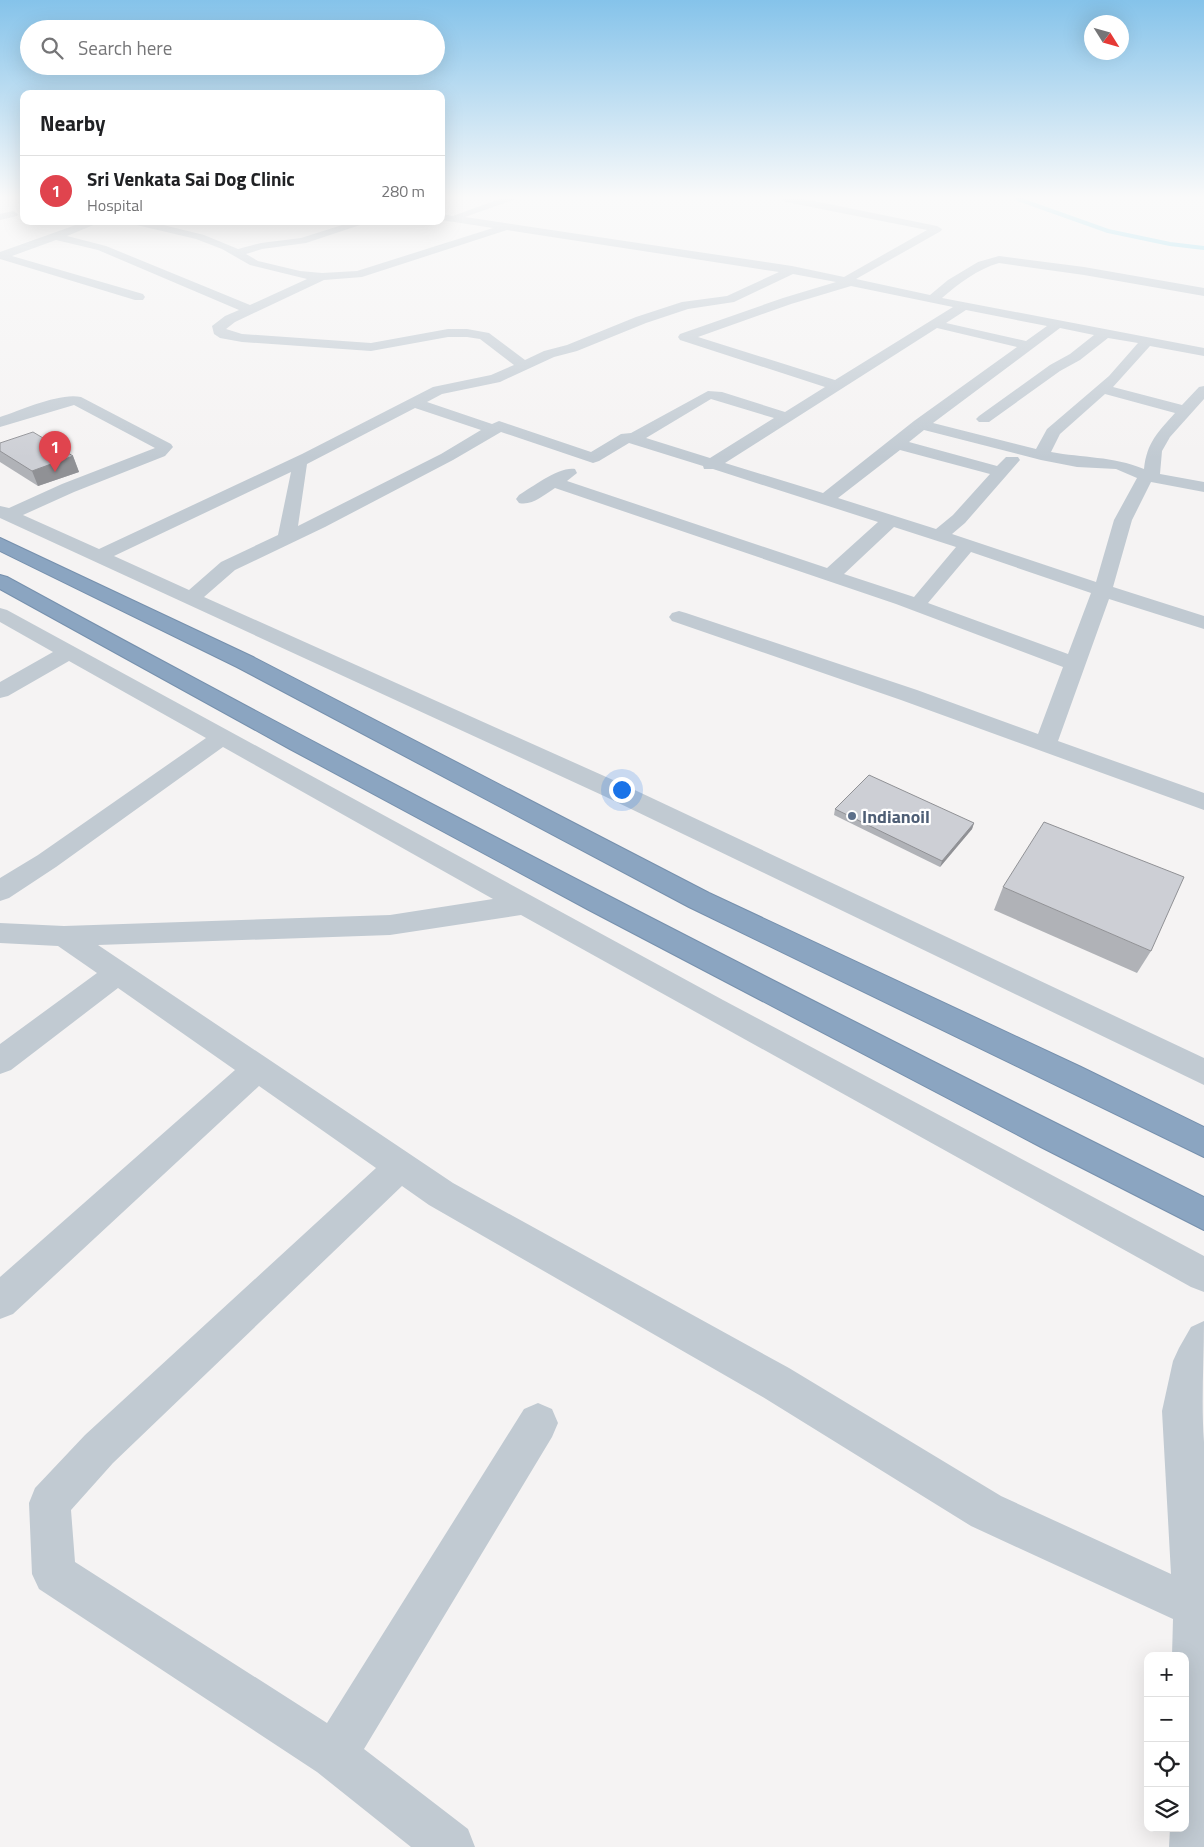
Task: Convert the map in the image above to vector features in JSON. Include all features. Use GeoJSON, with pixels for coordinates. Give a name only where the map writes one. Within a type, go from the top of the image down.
{"type":"FeatureCollection","features":[{"type":"Feature","properties":{"kind":"highway"},"geometry":{"type":"LineString","coordinates":[[0,544],[245,662],[699,900],[1070,1076],[1204,1142]]}},
{"type":"Feature","properties":{"kind":"highway"},"geometry":{"type":"LineString","coordinates":[[0,581],[209,697],[663,936],[1043,1133],[1204,1214]]}},
{"type":"Feature","properties":{"kind":"street"},"geometry":{"type":"LineString","coordinates":[[99,285],[139,297]]}},
{"type":"Feature","properties":{"kind":"street"},"geometry":{"type":"LineString","coordinates":[[187,285],[250,310]]}},
{"type":"Feature","properties":{"kind":"street"},"geometry":{"type":"LineString","coordinates":[[304,285],[223,323],[219,326],[219,331],[225,335],[242,338],[371,347],[448,333],[475,333],[484,336],[525,366]]}},
{"type":"Feature","properties":{"kind":"street"},"geometry":{"type":"LineString","coordinates":[[99,556],[298,461],[443,388],[495,379],[549,354],[572,348],[634,322],[686,305],[730,299],[760,285]]}},
{"type":"Feature","properties":{"kind":"street"},"geometry":{"type":"LineString","coordinates":[[838,285],[685,336],[838,386]]}},
{"type":"Feature","properties":{"kind":"street"},"geometry":{"type":"LineString","coordinates":[[864,285],[1204,352]]}},
{"type":"Feature","properties":{"kind":"street"},"geometry":{"type":"LineString","coordinates":[[933,299],[949,285]]}},
{"type":"Feature","properties":{"kind":"street"},"geometry":{"type":"LineString","coordinates":[[1165,285],[1204,292]]}},
{"type":"Feature","properties":{"kind":"street"},"geometry":{"type":"LineString","coordinates":[[710,465],[964,306]]}},
{"type":"Feature","properties":{"kind":"street"},"geometry":{"type":"LineString","coordinates":[[935,324],[1029,346]]}},
{"type":"Feature","properties":{"kind":"street"},"geometry":{"type":"LineString","coordinates":[[825,500],[920,424],[1058,324]]}},
{"type":"Feature","properties":{"kind":"street"},"geometry":{"type":"LineString","coordinates":[[984,419],[1054,368],[1075,357],[1105,333]]}},
{"type":"Feature","properties":{"kind":"street"},"geometry":{"type":"LineString","coordinates":[[1041,455],[1053,432],[1114,379],[1147,341]]}},
{"type":"Feature","properties":{"kind":"street"},"geometry":{"type":"LineString","coordinates":[[1102,389],[1186,411]]}},
{"type":"Feature","properties":{"kind":"street"},"geometry":{"type":"LineString","coordinates":[[1046,743],[1106,580],[1123,520],[1148,476],[1154,452],[1164,435],[1204,390]]}},
{"type":"Feature","properties":{"kind":"street"},"geometry":{"type":"LineString","coordinates":[[632,439],[708,395],[717,395],[786,417]]}},
{"type":"Feature","properties":{"kind":"street"},"geometry":{"type":"LineString","coordinates":[[0,422],[62,402],[76,400],[165,447],[159,453],[5,513]]}},
{"type":"Feature","properties":{"kind":"street"},"geometry":{"type":"LineString","coordinates":[[413,402],[493,429]]}},
{"type":"Feature","properties":{"kind":"street"},"geometry":{"type":"LineString","coordinates":[[920,424],[1041,455],[1078,462],[1101,462],[1120,465],[1148,476],[1204,487]]}},
{"type":"Feature","properties":{"kind":"street"},"geometry":{"type":"LineString","coordinates":[[191,598],[228,566],[447,457],[499,426],[593,458]]}},
{"type":"Feature","properties":{"kind":"street"},"geometry":{"type":"LineString","coordinates":[[524,499],[627,437],[710,465],[967,545],[1204,623]]}},
{"type":"Feature","properties":{"kind":"street"},"geometry":{"type":"LineString","coordinates":[[897,444],[1000,472]]}},
{"type":"Feature","properties":{"kind":"street"},"geometry":{"type":"LineString","coordinates":[[938,536],[959,519],[1022,450]]}},
{"type":"Feature","properties":{"kind":"street"},"geometry":{"type":"LineString","coordinates":[[287,538],[300,466],[298,461]]}},
{"type":"Feature","properties":{"kind":"street"},"geometry":{"type":"LineString","coordinates":[[552,482],[966,622],[1075,664]]}},
{"type":"Feature","properties":{"kind":"street"},"geometry":{"type":"LineString","coordinates":[[5,513],[613,790],[1204,1072]]}},
{"type":"Feature","properties":{"kind":"street"},"geometry":{"type":"LineString","coordinates":[[830,576],[890,521]]}},
{"type":"Feature","properties":{"kind":"street"},"geometry":{"type":"LineString","coordinates":[[923,598],[967,545]]}},
{"type":"Feature","properties":{"kind":"street"},"geometry":{"type":"LineString","coordinates":[[0,614],[1204,1275]]}},
{"type":"Feature","properties":{"kind":"street"},"geometry":{"type":"LineString","coordinates":[[679,617],[1046,743],[1204,802]]}},
{"type":"Feature","properties":{"kind":"street"},"geometry":{"type":"LineString","coordinates":[[0,691],[70,652]]}},
{"type":"Feature","properties":{"kind":"street"},"geometry":{"type":"LineString","coordinates":[[0,891],[47,861],[222,737]]}},
{"type":"Feature","properties":{"kind":"street"},"geometry":{"type":"LineString","coordinates":[[0,933],[64,936],[390,925],[526,904]]}},
{"type":"Feature","properties":{"kind":"street"},"geometry":{"type":"LineString","coordinates":[[64,936],[441,1194],[776,1382],[986,1511],[1195,1607]]}},
{"type":"Feature","properties":{"kind":"street"},"geometry":{"type":"LineString","coordinates":[[0,1061],[118,973]]}},
{"type":"Feature","properties":{"kind":"street"},"geometry":{"type":"LineString","coordinates":[[0,1301],[256,1069]]}},
{"type":"Feature","properties":{"kind":"street"},"geometry":{"type":"LineString","coordinates":[[401,1166],[99,1449],[50,1503],[54,1574],[334,1755],[450,1847]]}},
{"type":"Feature","properties":{"kind":"street"},"geometry":{"type":"LineString","coordinates":[[1194,1847],[1195,1607],[1182,1411],[1192,1361],[1204,1340]]}},
{"type":"Feature","properties":{"kind":"street"},"geometry":{"type":"LineString","coordinates":[[334,1755],[538,1423]]}},
{"type":"Feature","properties":{"kind":"building"},"geometry":{"type":"Polygon","coordinates":[[[33,432],[73,456],[32,471],[0,451],[0,443],[33,432]]]}},
{"type":"Feature","properties":{"kind":"building"},"geometry":{"type":"Polygon","coordinates":[[[869,775],[974,823],[942,861],[835,809],[869,775]]]}},
{"type":"Feature","properties":{"kind":"building"},"geometry":{"type":"Polygon","coordinates":[[[1044,822],[1184,877],[1151,951],[1003,887],[1044,822]]]}},
{"type":"Feature","properties":{"kind":"place","name":"Sri Venkata Sai Dog Clinic"},"geometry":{"type":"Point","coordinates":[55,472]}},
{"type":"Feature","properties":{"kind":"place","name":"Indianoil"},"geometry":{"type":"Point","coordinates":[852,816]}}]}
